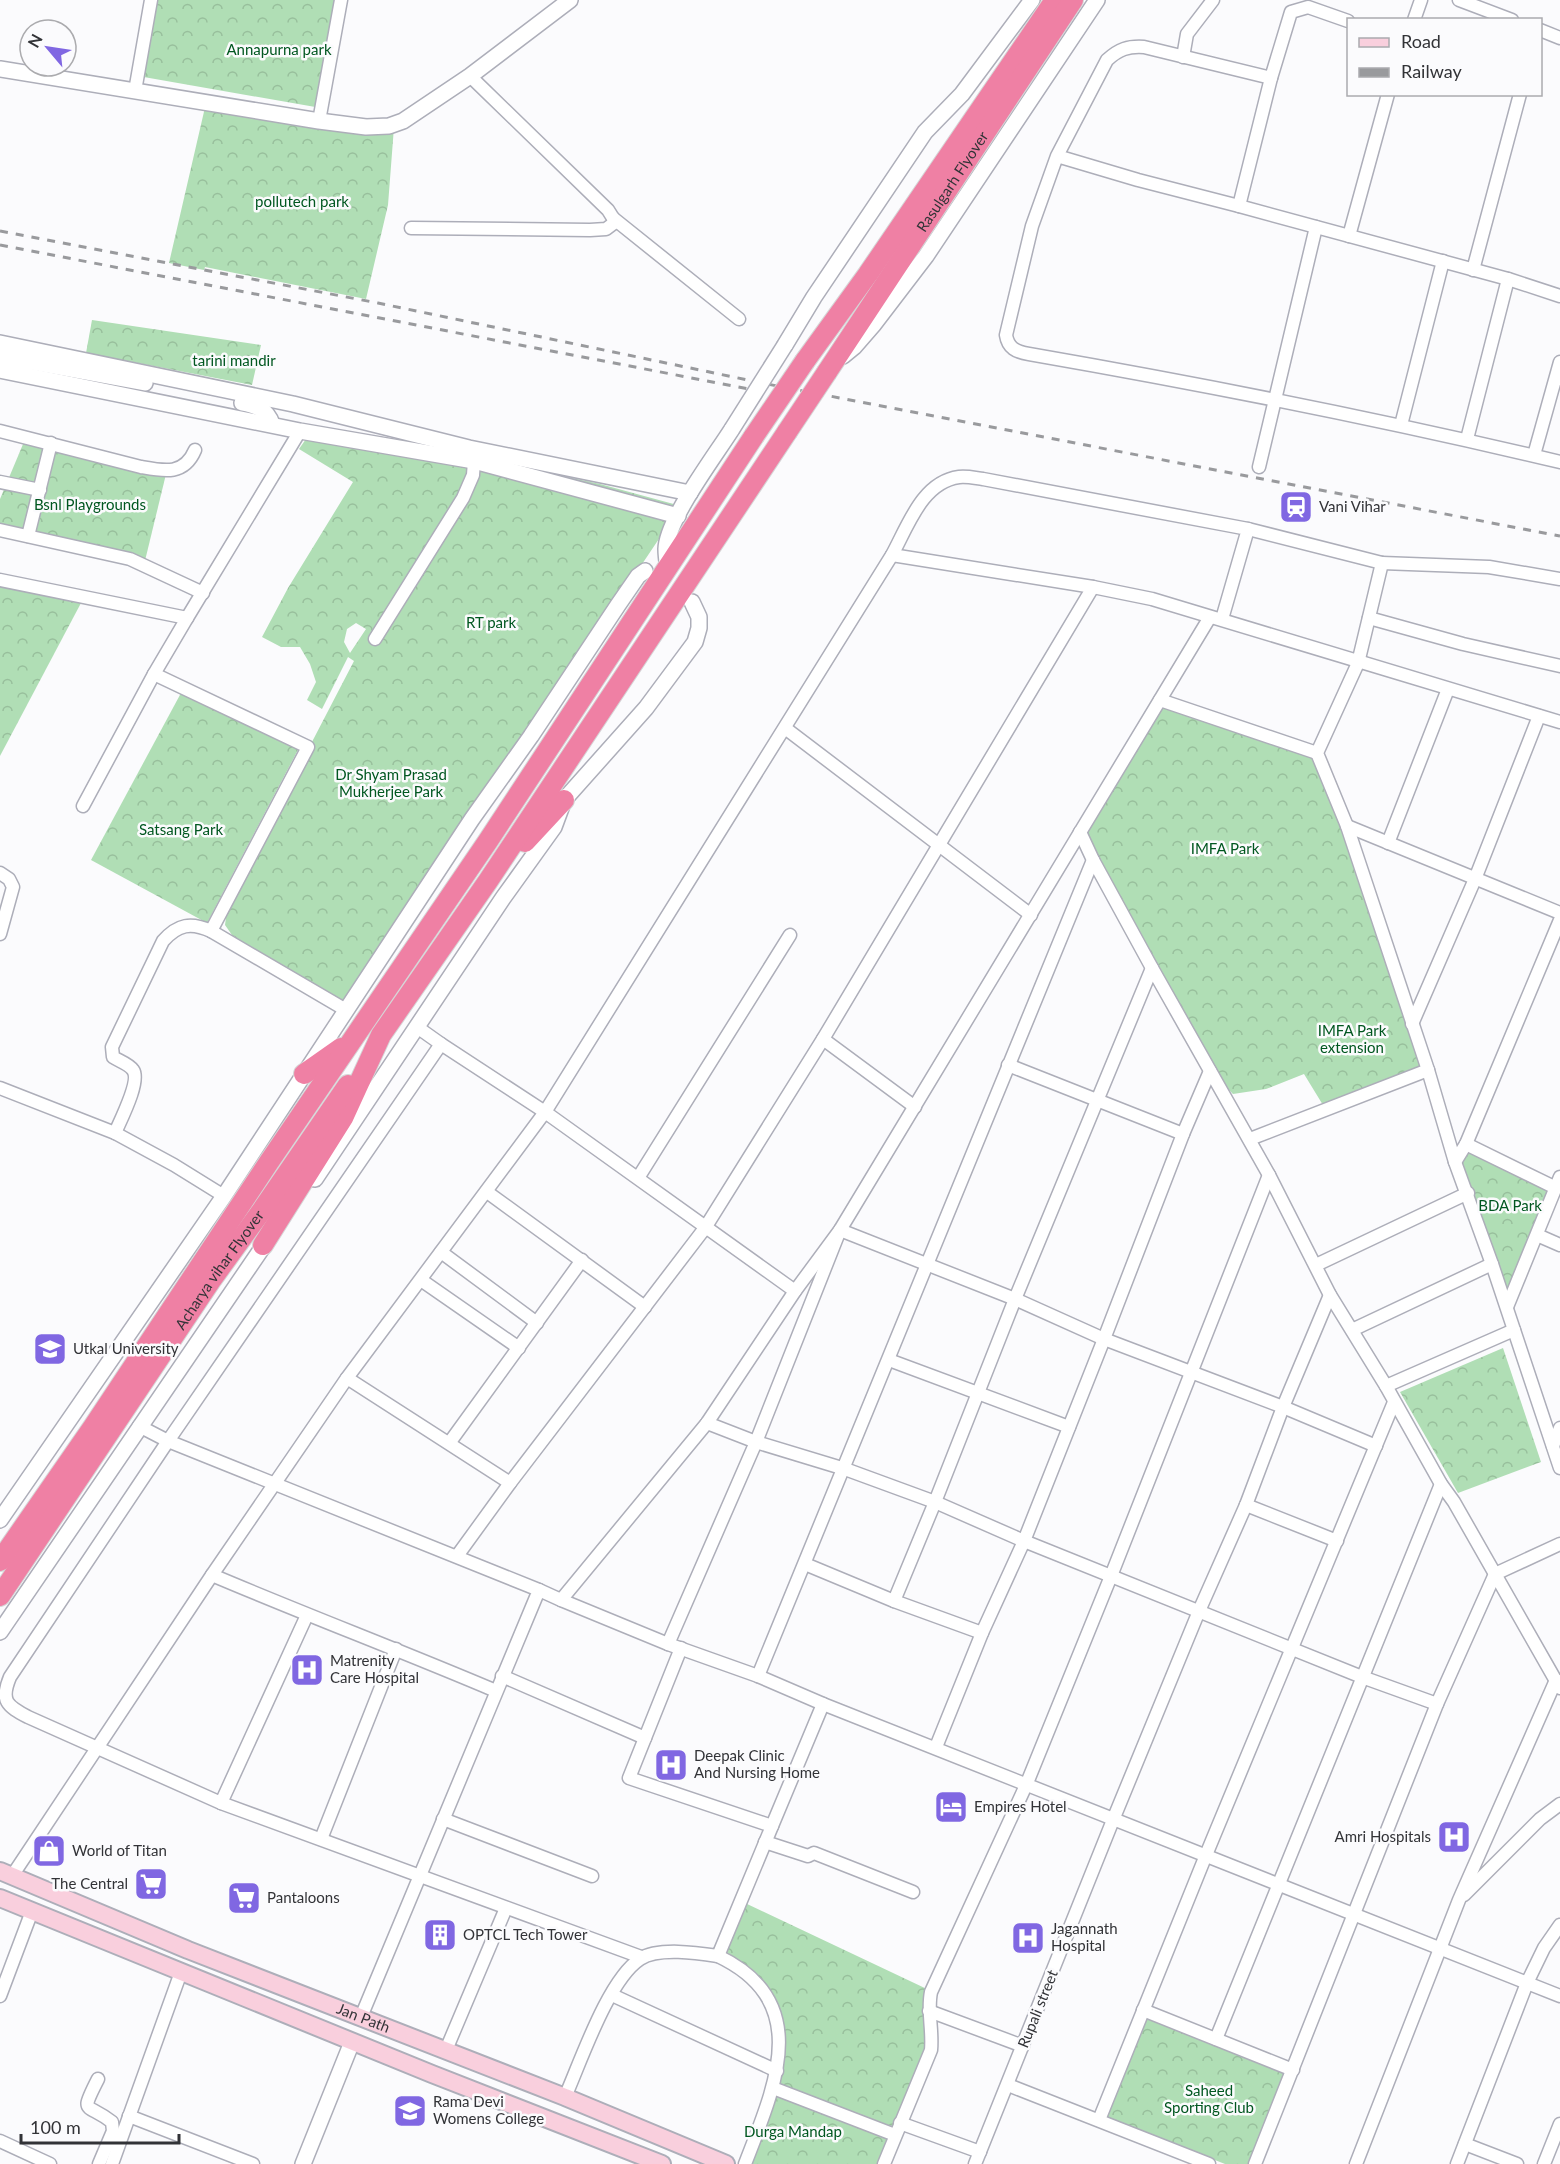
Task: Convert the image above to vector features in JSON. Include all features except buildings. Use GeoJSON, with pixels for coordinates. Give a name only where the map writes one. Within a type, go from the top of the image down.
{"type":"FeatureCollection","features":[{"type":"Feature","properties":{"kind":"highway","name":"Rasulgarh Flyover"},"geometry":{"type":"LineString","coordinates":[[668,568],[805,361],[1055,0]]}},
{"type":"Feature","properties":{"kind":"highway","name":"Rasulgarh Flyover"},"geometry":{"type":"LineString","coordinates":[[488,881],[1073,0]]}},
{"type":"Feature","properties":{"kind":"highway","name":"Acharya vihar Flyover"},"geometry":{"type":"LineString","coordinates":[[0,1561],[488,841],[668,568]]}},
{"type":"Feature","properties":{"kind":"highway"},"geometry":{"type":"LineString","coordinates":[[263,1245],[343,1118],[381,1035],[488,881],[564,800]]}},
{"type":"Feature","properties":{"kind":"highway","name":"Acharya vihar Flyover"},"geometry":{"type":"LineString","coordinates":[[0,1596],[206,1288],[308,1144],[381,1035]]}},
{"type":"Feature","properties":{"kind":"highway"},"geometry":{"type":"LineString","coordinates":[[304,1074],[351,1041]]}},
{"type":"Feature","properties":{"kind":"main road","name":"Jan Path"},"geometry":{"type":"LineString","coordinates":[[6,1874],[188,1950],[565,2097],[726,2164]]}},
{"type":"Feature","properties":{"kind":"main road","name":"Jan Path"},"geometry":{"type":"LineString","coordinates":[[0,1898],[352,2042],[662,2164]]}},
{"type":"Feature","properties":{"kind":"street"},"geometry":{"type":"LineString","coordinates":[[135,91],[151,0]]}},
{"type":"Feature","properties":{"kind":"street"},"geometry":{"type":"LineString","coordinates":[[320,121],[341,0]]}},
{"type":"Feature","properties":{"kind":"street"},"geometry":{"type":"LineString","coordinates":[[0,69],[320,121],[366,127],[389,126],[403,121],[470,76],[570,0]]}},
{"type":"Feature","properties":{"kind":"street"},"geometry":{"type":"LineString","coordinates":[[668,568],[666,547],[690,493],[814,297],[925,132],[962,94],[1032,0]]}},
{"type":"Feature","properties":{"kind":"street"},"geometry":{"type":"LineString","coordinates":[[829,368],[854,348],[926,256],[1097,0]]}},
{"type":"Feature","properties":{"kind":"street"},"geometry":{"type":"LineString","coordinates":[[1184,57],[1187,34],[1213,0]]}},
{"type":"Feature","properties":{"kind":"street"},"geometry":{"type":"LineString","coordinates":[[1415,18],[1421,0]]}},
{"type":"Feature","properties":{"kind":"street"},"geometry":{"type":"LineString","coordinates":[[1459,0],[1507,18]]}},
{"type":"Feature","properties":{"kind":"street"},"geometry":{"type":"LineString","coordinates":[[1239,206],[1270,78],[1291,12],[1308,7],[1347,21]]}},
{"type":"Feature","properties":{"kind":"street"},"geometry":{"type":"LineString","coordinates":[[1542,31],[1560,38]]}},
{"type":"Feature","properties":{"kind":"street"},"geometry":{"type":"LineString","coordinates":[[1270,78],[1144,47],[1131,46],[1117,51],[1107,60],[1057,156],[1032,226],[1006,335],[1012,349],[1401,425],[1560,462]]}},
{"type":"Feature","properties":{"kind":"street"},"geometry":{"type":"LineString","coordinates":[[470,76],[608,210],[613,218],[739,319]]}},
{"type":"Feature","properties":{"kind":"street"},"geometry":{"type":"LineString","coordinates":[[1349,236],[1387,96]]}},
{"type":"Feature","properties":{"kind":"street"},"geometry":{"type":"LineString","coordinates":[[1473,270],[1519,96]]}},
{"type":"Feature","properties":{"kind":"street"},"geometry":{"type":"LineString","coordinates":[[1057,156],[1138,180],[1508,279],[1560,296]]}},
{"type":"Feature","properties":{"kind":"street"},"geometry":{"type":"LineString","coordinates":[[411,228],[606,229],[614,223],[613,218]]}},
{"type":"Feature","properties":{"kind":"street"},"geometry":{"type":"LineString","coordinates":[[1259,467],[1316,227]]}},
{"type":"Feature","properties":{"kind":"street"},"geometry":{"type":"LineString","coordinates":[[1401,425],[1443,261]]}},
{"type":"Feature","properties":{"kind":"street"},"geometry":{"type":"LineString","coordinates":[[1467,439],[1508,279]]}},
{"type":"Feature","properties":{"kind":"street"},"geometry":{"type":"LineString","coordinates":[[0,343],[278,401],[469,448],[690,493]]}},
{"type":"Feature","properties":{"kind":"street"},"geometry":{"type":"LineString","coordinates":[[0,356],[254,405],[266,412],[272,424]]}},
{"type":"Feature","properties":{"kind":"street"},"geometry":{"type":"LineString","coordinates":[[1534,456],[1560,362]]}},
{"type":"Feature","properties":{"kind":"street"},"geometry":{"type":"LineString","coordinates":[[0,370],[300,431],[474,461],[678,516]]}},
{"type":"Feature","properties":{"kind":"street"},"geometry":{"type":"LineString","coordinates":[[254,405],[278,401]]}},
{"type":"Feature","properties":{"kind":"street"},"geometry":{"type":"LineString","coordinates":[[0,431],[163,471],[184,466],[191,459],[195,450]]}},
{"type":"Feature","properties":{"kind":"street"},"geometry":{"type":"LineString","coordinates":[[83,806],[154,674],[300,431]]}},
{"type":"Feature","properties":{"kind":"street"},"geometry":{"type":"LineString","coordinates":[[28,536],[51,443]]}},
{"type":"Feature","properties":{"kind":"street"},"geometry":{"type":"LineString","coordinates":[[375,639],[463,498],[473,475],[474,461]]}},
{"type":"Feature","properties":{"kind":"street"},"geometry":{"type":"LineString","coordinates":[[6,1874],[98,1748],[212,1575],[347,1378],[545,1112],[892,555],[929,491],[939,483],[961,476],[983,479],[1248,529],[1382,563],[1490,567],[1560,579]]}},
{"type":"Feature","properties":{"kind":"street"},"geometry":{"type":"LineString","coordinates":[[0,482],[40,490]]}},
{"type":"Feature","properties":{"kind":"street"},"geometry":{"type":"LineString","coordinates":[[561,1600],[707,1423],[795,1291],[840,1230],[1160,700],[1216,618],[1248,529]]}},
{"type":"Feature","properties":{"kind":"street"},"geometry":{"type":"LineString","coordinates":[[0,530],[112,553],[203,593]]}},
{"type":"Feature","properties":{"kind":"street"},"geometry":{"type":"LineString","coordinates":[[892,555],[1093,587],[1152,599],[1358,663],[1560,722]]}},
{"type":"Feature","properties":{"kind":"street"},"geometry":{"type":"LineString","coordinates":[[1382,563],[1358,663],[1317,753],[1347,826],[1428,1070],[1455,1162],[1468,1193],[1560,1468]]}},
{"type":"Feature","properties":{"kind":"street"},"geometry":{"type":"LineString","coordinates":[[0,1520],[224,1196],[471,819],[531,736],[618,604],[638,576],[645,571]]}},
{"type":"Feature","properties":{"kind":"street"},"geometry":{"type":"LineString","coordinates":[[0,579],[187,618]]}},
{"type":"Feature","properties":{"kind":"street"},"geometry":{"type":"LineString","coordinates":[[457,1556],[705,1228],[823,1039],[1093,587]]}},
{"type":"Feature","properties":{"kind":"street"},"geometry":{"type":"LineString","coordinates":[[0,1632],[263,1245],[322,1168],[503,898],[554,827],[564,800],[646,708],[695,642],[699,617],[692,602]]}},
{"type":"Feature","properties":{"kind":"street"},"geometry":{"type":"LineString","coordinates":[[1369,618],[1462,644],[1560,666]]}},
{"type":"Feature","properties":{"kind":"street"},"geometry":{"type":"LineString","coordinates":[[154,674],[308,747],[211,931]]}},
{"type":"Feature","properties":{"kind":"street"},"geometry":{"type":"LineString","coordinates":[[1388,843],[1448,689]]}},
{"type":"Feature","properties":{"kind":"street"},"geometry":{"type":"LineString","coordinates":[[1160,700],[1317,753]]}},
{"type":"Feature","properties":{"kind":"street"},"geometry":{"type":"LineString","coordinates":[[1412,1024],[1475,879],[1539,716]]}},
{"type":"Feature","properties":{"kind":"street"},"geometry":{"type":"LineString","coordinates":[[784,728],[1031,915]]}},
{"type":"Feature","properties":{"kind":"street"},"geometry":{"type":"LineString","coordinates":[[1347,826],[1560,913]]}},
{"type":"Feature","properties":{"kind":"street"},"geometry":{"type":"LineString","coordinates":[[1080,832],[1152,968],[1250,1139],[1330,1295],[1386,1386],[1441,1484],[1454,1502],[1558,1684],[1459,1900],[1356,2164]]}},
{"type":"Feature","properties":{"kind":"street"},"geometry":{"type":"LineString","coordinates":[[758,1676],[1093,860]]}},
{"type":"Feature","properties":{"kind":"street"},"geometry":{"type":"LineString","coordinates":[[0,873],[9,879],[13,887],[0,934]]}},
{"type":"Feature","properties":{"kind":"street"},"geometry":{"type":"LineString","coordinates":[[1455,1162],[1466,1144],[1560,920]]}},
{"type":"Feature","properties":{"kind":"street"},"geometry":{"type":"LineString","coordinates":[[115,1133],[134,1085],[135,1075],[133,1069],[113,1057],[112,1047],[163,940],[181,926],[192,925],[211,931],[346,1010]]}},
{"type":"Feature","properties":{"kind":"street"},"geometry":{"type":"LineString","coordinates":[[638,1178],[790,935]]}},
{"type":"Feature","properties":{"kind":"street"},"geometry":{"type":"LineString","coordinates":[[894,1601],[1015,1299],[1152,968]]}},
{"type":"Feature","properties":{"kind":"street"},"geometry":{"type":"LineString","coordinates":[[417,1027],[545,1112],[795,1291]]}},
{"type":"Feature","properties":{"kind":"street"},"geometry":{"type":"LineString","coordinates":[[823,1039],[915,1107]]}},
{"type":"Feature","properties":{"kind":"street"},"geometry":{"type":"LineString","coordinates":[[441,1044],[168,1441],[3,1689],[4,1699],[8,1706],[16,1711],[222,1803],[641,1958]]}},
{"type":"Feature","properties":{"kind":"street"},"geometry":{"type":"LineString","coordinates":[[1008,1065],[1183,1134]]}},
{"type":"Feature","properties":{"kind":"street"},"geometry":{"type":"LineString","coordinates":[[1250,1139],[1428,1070]]}},
{"type":"Feature","properties":{"kind":"street"},"geometry":{"type":"LineString","coordinates":[[936,1747],[982,1634],[1024,1541],[1183,1134],[1210,1071]]}},
{"type":"Feature","properties":{"kind":"street"},"geometry":{"type":"LineString","coordinates":[[0,1088],[115,1133],[166,1160],[224,1196]]}},
{"type":"Feature","properties":{"kind":"street"},"geometry":{"type":"LineString","coordinates":[[1466,1144],[1558,1183],[1507,1307]]}},
{"type":"Feature","properties":{"kind":"street"},"geometry":{"type":"LineString","coordinates":[[884,2164],[931,2050],[929,2001],[934,1984],[1027,1783],[1269,1175]]}},
{"type":"Feature","properties":{"kind":"street"},"geometry":{"type":"LineString","coordinates":[[487,1192],[645,1307]]}},
{"type":"Feature","properties":{"kind":"street"},"geometry":{"type":"LineString","coordinates":[[1316,1265],[1468,1193]]}},
{"type":"Feature","properties":{"kind":"street"},"geometry":{"type":"LineString","coordinates":[[840,1230],[1015,1299],[1104,1339],[1283,1407],[1376,1446]]}},
{"type":"Feature","properties":{"kind":"street"},"geometry":{"type":"LineString","coordinates":[[668,1644],[756,1442],[840,1230]]}},
{"type":"Feature","properties":{"kind":"street"},"geometry":{"type":"LineString","coordinates":[[1536,1235],[1560,1245]]}},
{"type":"Feature","properties":{"kind":"street"},"geometry":{"type":"LineString","coordinates":[[441,1252],[537,1323]]}},
{"type":"Feature","properties":{"kind":"street"},"geometry":{"type":"LineString","coordinates":[[450,1442],[582,1260]]}},
{"type":"Feature","properties":{"kind":"street"},"geometry":{"type":"LineString","coordinates":[[1352,1330],[1492,1264]]}},
{"type":"Feature","properties":{"kind":"street"},"geometry":{"type":"LineString","coordinates":[[421,1280],[519,1348]]}},
{"type":"Feature","properties":{"kind":"street","name":"Rupali street"},"geometry":{"type":"LineString","coordinates":[[977,2158],[1113,1820],[1199,1611],[1246,1505],[1283,1407],[1330,1295]]}},
{"type":"Feature","properties":{"kind":"street"},"geometry":{"type":"LineString","coordinates":[[1386,1386],[1514,1330]]}},
{"type":"Feature","properties":{"kind":"street"},"geometry":{"type":"LineString","coordinates":[[889,1360],[1069,1427]]}},
{"type":"Feature","properties":{"kind":"street"},"geometry":{"type":"LineString","coordinates":[[347,1378],[450,1442],[510,1483]]}},
{"type":"Feature","properties":{"kind":"street"},"geometry":{"type":"LineString","coordinates":[[1099,2120],[1394,1402]]}},
{"type":"Feature","properties":{"kind":"street"},"geometry":{"type":"LineString","coordinates":[[707,1423],[756,1442],[844,1469],[935,1502],[1024,1541],[1362,1677],[1437,1704]]}},
{"type":"Feature","properties":{"kind":"street"},"geometry":{"type":"LineString","coordinates":[[140,1426],[168,1441],[457,1556],[668,1644],[758,1676],[823,1704],[1027,1783],[1113,1820],[1560,1996]]}},
{"type":"Feature","properties":{"kind":"street"},"geometry":{"type":"LineString","coordinates":[[1553,1446],[1560,1428]]}},
{"type":"Feature","properties":{"kind":"street"},"geometry":{"type":"LineString","coordinates":[[1216,2039],[1441,1484]]}},
{"type":"Feature","properties":{"kind":"street"},"geometry":{"type":"LineString","coordinates":[[1246,1505],[1337,1541]]}},
{"type":"Feature","properties":{"kind":"street"},"geometry":{"type":"LineString","coordinates":[[1255,2164],[1437,1704],[1495,1574],[1560,1544]]}},
{"type":"Feature","properties":{"kind":"street"},"geometry":{"type":"LineString","coordinates":[[805,1564],[982,1634]]}},
{"type":"Feature","properties":{"kind":"street"},"geometry":{"type":"LineString","coordinates":[[212,1575],[307,1616],[396,1649],[496,1691]]}},
{"type":"Feature","properties":{"kind":"street"},"geometry":{"type":"LineString","coordinates":[[361,2017],[539,1590]]}},
{"type":"Feature","properties":{"kind":"street"},"geometry":{"type":"LineString","coordinates":[[222,1803],[307,1616]]}},
{"type":"Feature","properties":{"kind":"street"},"geometry":{"type":"LineString","coordinates":[[681,1648],[629,1778],[772,1826]]}},
{"type":"Feature","properties":{"kind":"street"},"geometry":{"type":"LineString","coordinates":[[321,1839],[396,1649]]}},
{"type":"Feature","properties":{"kind":"street"},"geometry":{"type":"LineString","coordinates":[[502,1676],[645,1738]]}},
{"type":"Feature","properties":{"kind":"street"},"geometry":{"type":"LineString","coordinates":[[718,1956],[823,1704]]}},
{"type":"Feature","properties":{"kind":"street"},"geometry":{"type":"LineString","coordinates":[[1459,1900],[1540,1819],[1560,1804]]}},
{"type":"Feature","properties":{"kind":"street"},"geometry":{"type":"LineString","coordinates":[[443,1819],[592,1876]]}},
{"type":"Feature","properties":{"kind":"street"},"geometry":{"type":"LineString","coordinates":[[765,1842],[808,1856],[814,1853],[913,1892]]}},
{"type":"Feature","properties":{"kind":"street"},"geometry":{"type":"LineString","coordinates":[[446,2050],[506,1908]]}},
{"type":"Feature","properties":{"kind":"street"},"geometry":{"type":"LineString","coordinates":[[0,1996],[32,1911]]}},
{"type":"Feature","properties":{"kind":"street"},"geometry":{"type":"LineString","coordinates":[[1457,2164],[1527,1983],[1544,1948],[1560,1924]]}},
{"type":"Feature","properties":{"kind":"street"},"geometry":{"type":"LineString","coordinates":[[565,2097],[612,1995],[626,1971],[641,1958],[673,1952],[718,1956],[750,1975],[765,1994],[777,2019],[779,2047],[777,2071],[745,2164]]}},
{"type":"Feature","properties":{"kind":"street"},"geometry":{"type":"LineString","coordinates":[[112,2164],[180,1972]]}},
{"type":"Feature","properties":{"kind":"street"},"geometry":{"type":"LineString","coordinates":[[612,1995],[777,2071]]}},
{"type":"Feature","properties":{"kind":"street"},"geometry":{"type":"LineString","coordinates":[[1143,2010],[1293,2070]]}},
{"type":"Feature","properties":{"kind":"street"},"geometry":{"type":"LineString","coordinates":[[929,2011],[1023,2046]]}},
{"type":"Feature","properties":{"kind":"street"},"geometry":{"type":"LineString","coordinates":[[303,2164],[352,2042]]}},
{"type":"Feature","properties":{"kind":"street"},"geometry":{"type":"LineString","coordinates":[[98,2079],[87,2101],[88,2108],[108,2119],[113,2125],[113,2132],[99,2164]]}},
{"type":"Feature","properties":{"kind":"street"},"geometry":{"type":"LineString","coordinates":[[1008,2085],[1209,2164]]}},
{"type":"Feature","properties":{"kind":"street"},"geometry":{"type":"LineString","coordinates":[[773,2088],[977,2158]]}},
{"type":"Feature","properties":{"kind":"street"},"geometry":{"type":"LineString","coordinates":[[129,2116],[253,2164]]}},
{"type":"Feature","properties":{"kind":"street"},"geometry":{"type":"LineString","coordinates":[[1544,2164],[1560,2124]]}},
{"type":"Feature","properties":{"kind":"street"},"geometry":{"type":"LineString","coordinates":[[0,2141],[50,2164]]}},
{"type":"Feature","properties":{"kind":"street"},"geometry":{"type":"LineString","coordinates":[[1465,2145],[1517,2164]]}},
{"type":"Feature","properties":{"kind":"green space","name":"Annapurna park"},"geometry":{"type":"Polygon","coordinates":[[[151,0],[340,0],[321,108],[138,76],[151,0]]]}},
{"type":"Feature","properties":{"kind":"green space","name":"pollutech park"},"geometry":{"type":"Polygon","coordinates":[[[206,103],[394,127],[388,205],[366,299],[205,267],[204,270],[169,263],[206,103]]]}},
{"type":"Feature","properties":{"kind":"green space","name":"tarini mandir"},"geometry":{"type":"Polygon","coordinates":[[[92,320],[261,345],[252,385],[86,353],[92,320]]]}},
{"type":"Feature","properties":{"kind":"green space","name":"Bsnl Playgrounds"},"geometry":{"type":"Polygon","coordinates":[[[26,437],[167,470],[143,569],[0,536],[0,499],[26,437]]]}},
{"type":"Feature","properties":{"kind":"green space"},"geometry":{"type":"Polygon","coordinates":[[[306,439],[479,458],[600,484],[681,506],[345,1007],[232,935],[225,925],[232,896],[354,661],[348,657],[322,709],[307,700],[316,682],[310,664],[300,647],[281,647],[262,637],[288,588],[353,482],[299,449],[306,439]],[[356,623],[347,629],[344,642],[350,653],[366,629],[356,623]]]}},
{"type":"Feature","properties":{"kind":"green space"},"geometry":{"type":"Polygon","coordinates":[[[0,582],[81,603],[0,756],[0,582]]]}},
{"type":"Feature","properties":{"kind":"green space","name":"Satsang Park"},"geometry":{"type":"Polygon","coordinates":[[[181,693],[299,748],[207,923],[91,860],[181,693]]]}},
{"type":"Feature","properties":{"kind":"green space","name":"IMFA Park"},"geometry":{"type":"Polygon","coordinates":[[[1160,700],[1317,753],[1428,1070],[1326,1110],[1304,1074],[1266,1089],[1233,1094],[1210,1071],[1080,832],[1160,700]]]}},
{"type":"Feature","properties":{"kind":"green space","name":"BDA Park"},"geometry":{"type":"Polygon","coordinates":[[[1466,1144],[1556,1188],[1507,1307],[1455,1162],[1466,1144]]]}},
{"type":"Feature","properties":{"kind":"green space"},"geometry":{"type":"Polygon","coordinates":[[[1503,1348],[1541,1462],[1458,1493],[1400,1392],[1503,1348]]]}},
{"type":"Feature","properties":{"kind":"green space"},"geometry":{"type":"Polygon","coordinates":[[[745,1903],[929,1990],[928,2048],[894,2131],[775,2087],[781,2047],[767,1994],[720,1956],[745,1903]]]}},
{"type":"Feature","properties":{"kind":"green space","name":"Saheed Sporting Club"},"geometry":{"type":"Polygon","coordinates":[[[1146,2018],[1287,2074],[1249,2164],[1225,2164],[1106,2117],[1146,2018]]]}},
{"type":"Feature","properties":{"kind":"green space","name":"Durga Mandap"},"geometry":{"type":"Polygon","coordinates":[[[774,2090],[893,2135],[883,2164],[746,2164],[774,2090]]]}},
{"type":"Feature","properties":{"kind":"railway"},"geometry":{"type":"LineString","coordinates":[[0,231],[378,303],[767,384],[1560,536]]}},
{"type":"Feature","properties":{"kind":"railway"},"geometry":{"type":"LineString","coordinates":[[0,245],[749,389]]}},
{"type":"Feature","properties":{"kind":"place","name":"Vani Vihar"},"geometry":{"type":"Point","coordinates":[1296,507]}},
{"type":"Feature","properties":{"kind":"place","name":"Utkal University"},"geometry":{"type":"Point","coordinates":[50,1349]}},
{"type":"Feature","properties":{"kind":"place","name":"Matrenity Care Hospital"},"geometry":{"type":"Point","coordinates":[307,1670]}},
{"type":"Feature","properties":{"kind":"place","name":"Deepak Clinic And Nursing Home"},"geometry":{"type":"Point","coordinates":[671,1765]}},
{"type":"Feature","properties":{"kind":"place","name":"Empires Hotel"},"geometry":{"type":"Point","coordinates":[951,1807]}},
{"type":"Feature","properties":{"kind":"place","name":"Amri Hospitals"},"geometry":{"type":"Point","coordinates":[1454,1837]}},
{"type":"Feature","properties":{"kind":"place","name":"World of Titan"},"geometry":{"type":"Point","coordinates":[49,1851]}},
{"type":"Feature","properties":{"kind":"place","name":"The Central"},"geometry":{"type":"Point","coordinates":[151,1884]}},
{"type":"Feature","properties":{"kind":"place","name":"Pantaloons"},"geometry":{"type":"Point","coordinates":[244,1898]}},
{"type":"Feature","properties":{"kind":"place","name":"OPTCL Tech Tower"},"geometry":{"type":"Point","coordinates":[440,1935]}},
{"type":"Feature","properties":{"kind":"place","name":"Jagannath Hospital"},"geometry":{"type":"Point","coordinates":[1028,1938]}},
{"type":"Feature","properties":{"kind":"place","name":"Rama Devi Womens College"},"geometry":{"type":"Point","coordinates":[410,2111]}},
{"type":"Feature","properties":{"kind":"park label","name":"RT park"},"geometry":{"type":"Point","coordinates":[491,623]}},
{"type":"Feature","properties":{"kind":"park label","name":"Dr Shyam Prasad Mukherjee Park"},"geometry":{"type":"Point","coordinates":[391,784]}},
{"type":"Feature","properties":{"kind":"park label","name":"IMFA Park extension"},"geometry":{"type":"Point","coordinates":[1352,1040]}}]}
